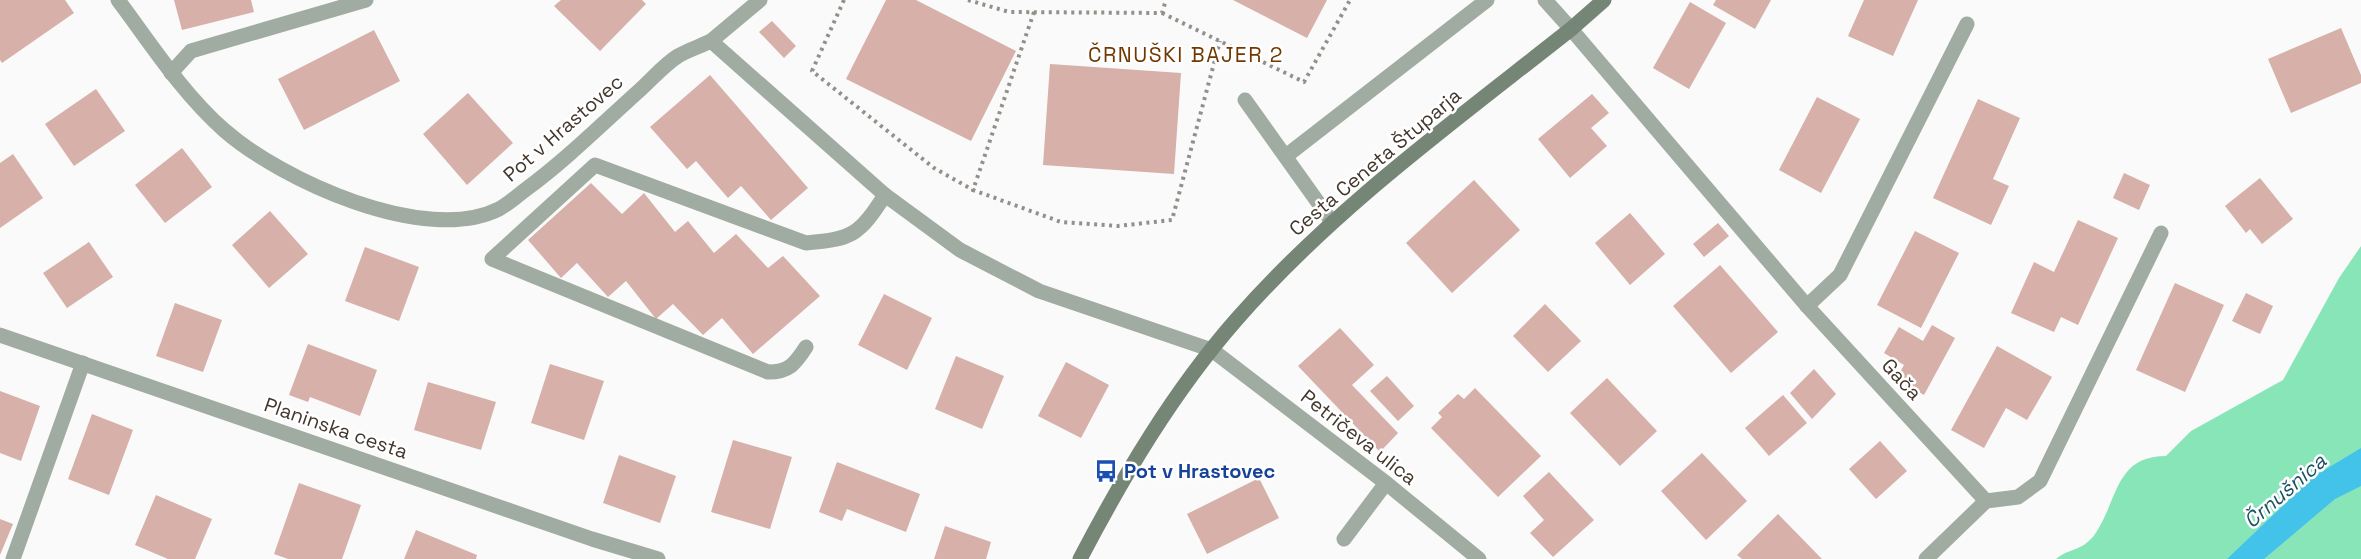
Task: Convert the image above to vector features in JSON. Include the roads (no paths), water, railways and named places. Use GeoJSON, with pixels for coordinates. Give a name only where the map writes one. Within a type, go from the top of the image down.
{"type":"FeatureCollection","features":[{"type":"Feature","properties":{"kind":"street","name":"Pot v Hrastovec"},"geometry":{"type":"LineString","coordinates":[[118,0],[171,73],[223,129],[287,174],[382,211],[414,219],[445,222],[471,218],[499,208],[544,176],[677,56],[711,41],[760,0]]}},
{"type":"Feature","properties":{"kind":"street"},"geometry":{"type":"LineString","coordinates":[[171,73],[191,51],[366,0]]}},
{"type":"Feature","properties":{"kind":"street"},"geometry":{"type":"LineString","coordinates":[[1286,156],[1487,0]]}},
{"type":"Feature","properties":{"kind":"street","name":"Gača"},"geometry":{"type":"LineString","coordinates":[[1545,0],[1807,306],[1986,501]]}},
{"type":"Feature","properties":{"kind":"street","name":"Cesta Ceneta Štuparja"},"geometry":{"type":"LineString","coordinates":[[1080,559],[1121,480],[1181,390],[1267,286],[1332,222],[1604,0]]}},
{"type":"Feature","properties":{"kind":"street"},"geometry":{"type":"LineString","coordinates":[[1807,306],[1840,275],[1967,24]]}},
{"type":"Feature","properties":{"kind":"street"},"geometry":{"type":"LineString","coordinates":[[711,41],[885,195],[960,250],[1039,291],[1212,350]]}},
{"type":"Feature","properties":{"kind":"street"},"geometry":{"type":"LineString","coordinates":[[1245,100],[1332,222]]}},
{"type":"Feature","properties":{"kind":"street"},"geometry":{"type":"LineString","coordinates":[[806,347],[795,364],[783,372],[768,372],[492,259],[595,165],[806,243],[842,240],[868,222],[885,195]]}},
{"type":"Feature","properties":{"kind":"street"},"geometry":{"type":"LineString","coordinates":[[1926,559],[1986,501],[2018,497],[2040,481],[2161,233]]}},
{"type":"Feature","properties":{"kind":"street","name":"Planinska cesta"},"geometry":{"type":"LineString","coordinates":[[0,335],[592,539],[658,559]]}},
{"type":"Feature","properties":{"kind":"street","name":"Petričeva ulica"},"geometry":{"type":"LineString","coordinates":[[1212,350],[1386,483],[1479,559]]}},
{"type":"Feature","properties":{"kind":"street"},"geometry":{"type":"LineString","coordinates":[[13,559],[83,363]]}},
{"type":"Feature","properties":{"kind":"street"},"geometry":{"type":"LineString","coordinates":[[1344,539],[1386,483]]}},
{"type":"Feature","properties":{"kind":"water","name":"Črnušnica"},"geometry":{"type":"Polygon","coordinates":[[[2361,448],[2361,486],[2335,499],[2264,559],[2227,559],[2313,477],[2361,448]]]}},
{"type":"Feature","properties":{"kind":"place","name":"Pot v Hrastovec"},"geometry":{"type":"Point","coordinates":[1106,471]}},
{"type":"Feature","properties":{"kind":"district","name":"ČRNUŠKI BAJER 2"},"geometry":{"type":"Point","coordinates":[1186,55]}}]}
